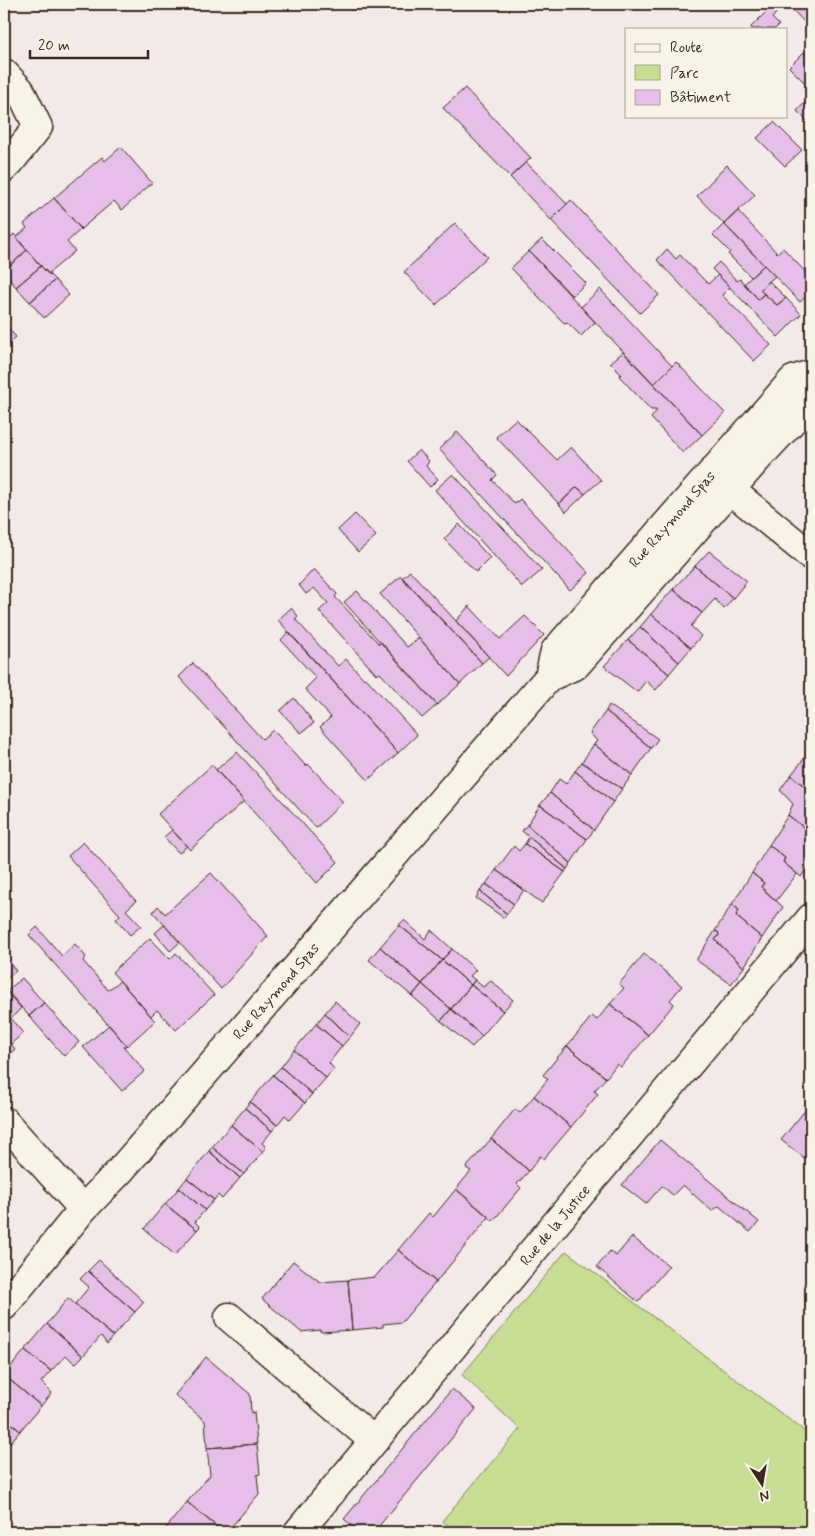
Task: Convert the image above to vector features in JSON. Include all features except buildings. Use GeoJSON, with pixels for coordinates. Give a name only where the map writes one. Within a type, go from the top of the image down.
{"type":"FeatureCollection","features":[{"type":"Feature","properties":{"kind":"street"},"geometry":{"type":"LineString","coordinates":[[4,72],[20,90],[38,126],[4,168]]}},
{"type":"Feature","properties":{"kind":"street","name":"Rue Raymond Spas"},"geometry":{"type":"LineString","coordinates":[[4,1306],[83,1209],[119,1172],[549,677],[576,665],[721,482],[793,380],[811,374]]}},
{"type":"Feature","properties":{"kind":"street","name":"Rue Raymond Spas"},"geometry":{"type":"LineString","coordinates":[[721,482],[758,457],[811,402]]}},
{"type":"Feature","properties":{"kind":"street"},"geometry":{"type":"LineString","coordinates":[[721,482],[811,556]]}},
{"type":"Feature","properties":{"kind":"street","name":"Rue de la Justice"},"geometry":{"type":"LineString","coordinates":[[298,1532],[811,918]]}},
{"type":"Feature","properties":{"kind":"street"},"geometry":{"type":"LineString","coordinates":[[4,1121],[83,1209]]}},
{"type":"Feature","properties":{"kind":"street"},"geometry":{"type":"LineString","coordinates":[[229,1317],[374,1441]]}},
{"type":"Feature","properties":{"kind":"green space"},"geometry":{"type":"Polygon","coordinates":[[[566,1251],[811,1436],[811,1532],[458,1532],[442,1521],[520,1429],[462,1375],[566,1251]]]}}]}
